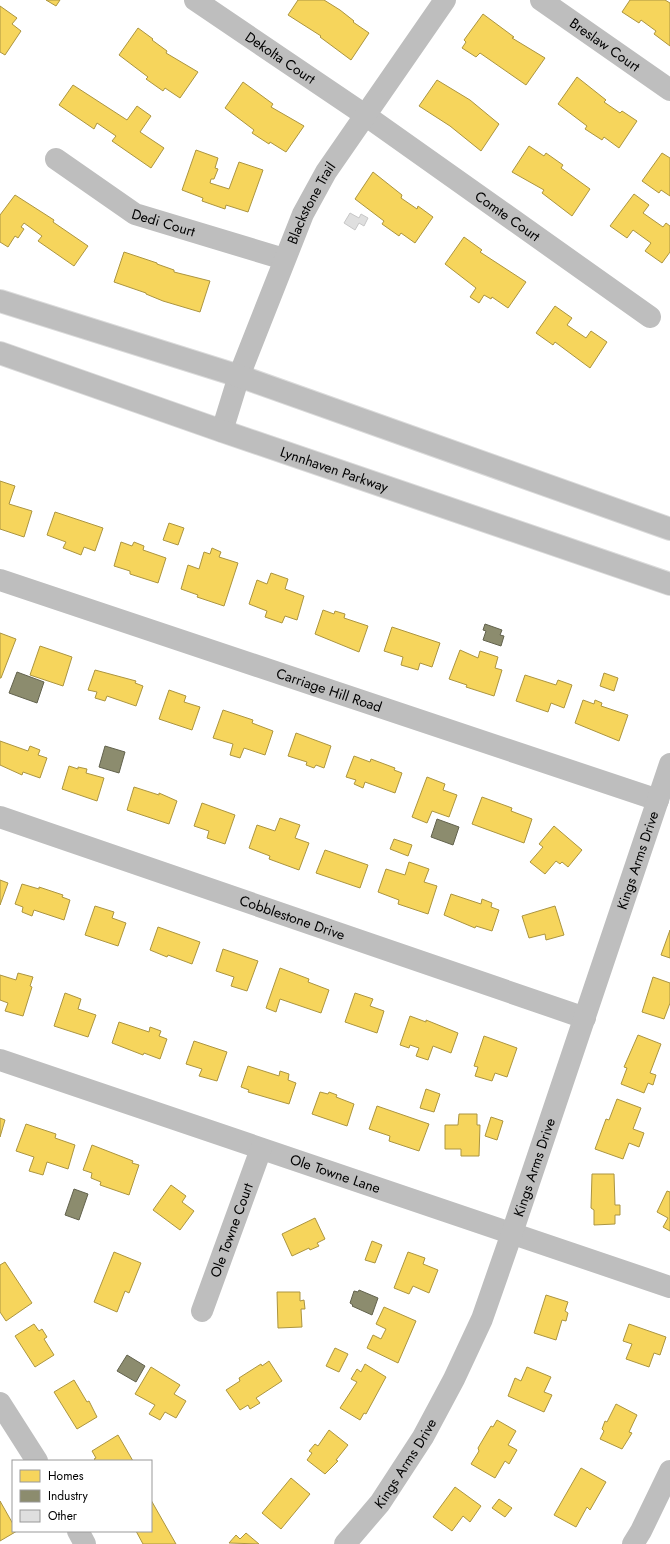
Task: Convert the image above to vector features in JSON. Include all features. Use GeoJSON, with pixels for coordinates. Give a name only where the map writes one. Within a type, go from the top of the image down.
{"type":"FeatureCollection","features":[{"type":"Feature","properties":{"kind":"street","name":"Dekolta Court"},"geometry":{"type":"LineString","coordinates":[[195,0],[365,115]]}},
{"type":"Feature","properties":{"kind":"street","name":"Blackstone Trail"},"geometry":{"type":"LineString","coordinates":[[222,431],[239,376],[303,214],[326,172],[445,0]]}},
{"type":"Feature","properties":{"kind":"street","name":"Breslaw Court"},"geometry":{"type":"LineString","coordinates":[[541,0],[670,90]]}},
{"type":"Feature","properties":{"kind":"street","name":"Comte Court"},"geometry":{"type":"LineString","coordinates":[[365,115],[650,317]]}},
{"type":"Feature","properties":{"kind":"street","name":"Dedi Court"},"geometry":{"type":"LineString","coordinates":[[56,159],[135,214],[284,259]]}},
{"type":"Feature","properties":{"kind":"street"},"geometry":{"type":"LineString","coordinates":[[0,301],[239,376],[670,529]]}},
{"type":"Feature","properties":{"kind":"street","name":"Lynnhaven Parkway"},"geometry":{"type":"LineString","coordinates":[[0,353],[222,431],[670,584]]}},
{"type":"Feature","properties":{"kind":"street","name":"Carriage Hill Road"},"geometry":{"type":"LineString","coordinates":[[0,580],[658,800]]}},
{"type":"Feature","properties":{"kind":"street","name":"Kings Arms Drive"},"geometry":{"type":"LineString","coordinates":[[345,1544],[380,1504],[423,1437],[454,1379],[482,1319],[670,764]]}},
{"type":"Feature","properties":{"kind":"street","name":"Cobblestone Drive"},"geometry":{"type":"LineString","coordinates":[[0,817],[585,1018]]}},
{"type":"Feature","properties":{"kind":"street","name":"Ole Towne Lane"},"geometry":{"type":"LineString","coordinates":[[0,1060],[670,1287]]}},
{"type":"Feature","properties":{"kind":"street","name":"Ole Towne Court"},"geometry":{"type":"LineString","coordinates":[[202,1311],[261,1149]]}},
{"type":"Feature","properties":{"kind":"street"},"geometry":{"type":"LineString","coordinates":[[0,1403],[36,1460]]}},
{"type":"Feature","properties":{"kind":"street"},"geometry":{"type":"LineString","coordinates":[[633,1544],[641,1531],[670,1471]]}},
{"type":"Feature","properties":{"kind":"street"},"geometry":{"type":"LineString","coordinates":[[79,1532],[85,1544]]}},
{"type":"Feature","properties":{"kind":"building: Homes"},"geometry":{"type":"Polygon","coordinates":[[[46,0],[60,0],[56,6],[46,0]]]}},
{"type":"Feature","properties":{"kind":"building: Homes"},"geometry":{"type":"Polygon","coordinates":[[[298,0],[324,0],[340,10],[354,21],[353,22],[369,33],[351,60],[320,37],[321,36],[288,15],[298,0]]]}},
{"type":"Feature","properties":{"kind":"building: Homes"},"geometry":{"type":"Polygon","coordinates":[[[630,0],[665,0],[670,3],[670,46],[654,34],[656,31],[641,20],[639,23],[622,12],[630,0]]]}},
{"type":"Feature","properties":{"kind":"building: Homes"},"geometry":{"type":"Polygon","coordinates":[[[0,6],[17,18],[12,24],[21,31],[5,55],[0,52],[0,6]]]}},
{"type":"Feature","properties":{"kind":"building: Homes"},"geometry":{"type":"Polygon","coordinates":[[[483,14],[514,37],[512,38],[545,58],[526,85],[480,53],[476,57],[462,48],[466,42],[464,40],[483,14]]]}},
{"type":"Feature","properties":{"kind":"building: Homes"},"geometry":{"type":"Polygon","coordinates":[[[138,28],[167,51],[166,53],[198,72],[180,98],[165,88],[163,91],[146,79],[148,77],[119,55],[138,28]]]}},
{"type":"Feature","properties":{"kind":"building: Homes"},"geometry":{"type":"Polygon","coordinates":[[[577,77],[606,100],[604,102],[620,113],[622,111],[637,121],[619,148],[604,137],[602,140],[585,129],[587,126],[558,104],[577,77]]]}},
{"type":"Feature","properties":{"kind":"building: Homes"},"geometry":{"type":"Polygon","coordinates":[[[437,80],[470,100],[499,124],[481,151],[450,126],[419,106],[437,80]]]}},
{"type":"Feature","properties":{"kind":"building: Homes"},"geometry":{"type":"Polygon","coordinates":[[[243,82],[273,104],[271,107],[304,126],[286,152],[270,142],[269,144],[252,133],[254,130],[225,108],[243,82]]]}},
{"type":"Feature","properties":{"kind":"building: Homes"},"geometry":{"type":"Polygon","coordinates":[[[73,85],[127,120],[137,106],[151,116],[140,132],[164,148],[151,168],[112,141],[116,136],[97,123],[94,129],[59,105],[73,85]]]}},
{"type":"Feature","properties":{"kind":"building: Homes"},"geometry":{"type":"Polygon","coordinates":[[[529,146],[544,156],[546,153],[563,165],[561,168],[590,189],[572,216],[542,193],[544,190],[512,172],[529,146]]]}},
{"type":"Feature","properties":{"kind":"building: Homes"},"geometry":{"type":"Polygon","coordinates":[[[196,150],[218,158],[215,168],[218,169],[214,179],[211,179],[210,183],[229,189],[239,162],[263,170],[248,212],[226,205],[225,209],[202,201],[203,198],[182,190],[196,150]]]}},
{"type":"Feature","properties":{"kind":"building: Homes"},"geometry":{"type":"Polygon","coordinates":[[[662,153],[670,158],[670,196],[661,190],[659,193],[642,181],[662,153]]]}},
{"type":"Feature","properties":{"kind":"building: Homes"},"geometry":{"type":"Polygon","coordinates":[[[373,172],[402,195],[401,198],[417,209],[418,206],[433,217],[415,243],[401,233],[399,236],[382,224],[384,221],[355,199],[373,172]]]}},
{"type":"Feature","properties":{"kind":"building: Homes"},"geometry":{"type":"Polygon","coordinates":[[[634,194],[649,205],[643,213],[663,227],[666,223],[670,226],[670,252],[662,263],[645,251],[651,243],[633,230],[627,238],[610,226],[634,194]]]}},
{"type":"Feature","properties":{"kind":"building: Homes"},"geometry":{"type":"Polygon","coordinates":[[[15,195],[54,220],[53,222],[88,246],[74,266],[38,241],[42,236],[24,223],[21,227],[24,229],[18,238],[15,236],[8,247],[0,242],[0,215],[15,195]]]}},
{"type":"Feature","properties":{"kind":"building: Homes"},"geometry":{"type":"Polygon","coordinates":[[[464,237],[482,250],[480,252],[526,282],[508,308],[492,297],[491,299],[484,295],[479,303],[470,297],[476,288],[445,264],[464,237]]]}},
{"type":"Feature","properties":{"kind":"building: Homes"},"geometry":{"type":"Polygon","coordinates":[[[124,252],[157,263],[174,270],[174,272],[210,281],[200,312],[163,301],[146,293],[114,282],[124,252]]]}},
{"type":"Feature","properties":{"kind":"building: Homes"},"geometry":{"type":"Polygon","coordinates":[[[555,306],[572,318],[567,325],[586,338],[591,331],[607,342],[590,368],[555,342],[553,345],[536,333],[555,306]]]}},
{"type":"Feature","properties":{"kind":"building: Homes"},"geometry":{"type":"Polygon","coordinates":[[[0,481],[15,486],[9,504],[32,511],[24,537],[0,529],[0,481]]]}},
{"type":"Feature","properties":{"kind":"building: Homes"},"geometry":{"type":"Polygon","coordinates":[[[55,512],[103,528],[95,551],[84,547],[81,555],[63,548],[66,542],[47,535],[55,512]]]}},
{"type":"Feature","properties":{"kind":"building: Homes"},"geometry":{"type":"Polygon","coordinates":[[[169,523],[184,528],[178,545],[163,540],[169,523]]]}},
{"type":"Feature","properties":{"kind":"building: Homes"},"geometry":{"type":"Polygon","coordinates":[[[121,542],[132,546],[134,542],[144,546],[143,550],[166,558],[158,583],[130,574],[130,571],[114,566],[121,542]]]}},
{"type":"Feature","properties":{"kind":"building: Homes"},"geometry":{"type":"Polygon","coordinates":[[[212,548],[221,552],[219,557],[238,563],[224,606],[197,597],[198,595],[181,589],[188,565],[199,569],[204,552],[210,554],[212,548]]]}},
{"type":"Feature","properties":{"kind":"building: Homes"},"geometry":{"type":"Polygon","coordinates":[[[271,573],[288,579],[285,589],[304,596],[297,620],[285,616],[282,623],[265,617],[267,611],[249,604],[257,580],[267,584],[271,573]]]}},
{"type":"Feature","properties":{"kind":"building: Homes"},"geometry":{"type":"Polygon","coordinates":[[[323,610],[334,614],[335,611],[345,614],[344,618],[368,626],[359,652],[315,634],[323,610]]]}},
{"type":"Feature","properties":{"kind":"building: Homes"},"geometry":{"type":"Polygon","coordinates":[[[392,627],[440,643],[432,667],[420,663],[418,670],[401,665],[403,657],[384,651],[392,627]]]}},
{"type":"Feature","properties":{"kind":"building: Homes"},"geometry":{"type":"Polygon","coordinates":[[[0,633],[16,639],[1,678],[0,678],[0,633]]]}},
{"type":"Feature","properties":{"kind":"building: Homes"},"geometry":{"type":"Polygon","coordinates":[[[40,646],[72,657],[63,686],[30,675],[40,646]]]}},
{"type":"Feature","properties":{"kind":"building: Homes"},"geometry":{"type":"Polygon","coordinates":[[[460,650],[478,658],[480,651],[498,657],[495,668],[502,670],[494,696],[466,687],[467,685],[449,679],[460,650]]]}},
{"type":"Feature","properties":{"kind":"building: Homes"},"geometry":{"type":"Polygon","coordinates":[[[95,670],[136,681],[135,683],[143,686],[136,706],[107,696],[105,701],[95,698],[97,692],[88,690],[95,670]]]}},
{"type":"Feature","properties":{"kind":"building: Homes"},"geometry":{"type":"Polygon","coordinates":[[[604,673],[618,678],[614,691],[600,686],[604,673]]]}},
{"type":"Feature","properties":{"kind":"building: Homes"},"geometry":{"type":"Polygon","coordinates":[[[525,675],[556,685],[558,680],[572,685],[564,708],[551,703],[548,712],[516,701],[525,675]]]}},
{"type":"Feature","properties":{"kind":"building: Homes"},"geometry":{"type":"Polygon","coordinates":[[[169,690],[186,696],[184,702],[200,707],[192,730],[159,719],[169,690]]]}},
{"type":"Feature","properties":{"kind":"building: Homes"},"geometry":{"type":"Polygon","coordinates":[[[583,700],[594,704],[595,700],[602,703],[601,706],[628,715],[619,741],[575,723],[583,700]]]}},
{"type":"Feature","properties":{"kind":"building: Homes"},"geometry":{"type":"Polygon","coordinates":[[[223,710],[253,720],[252,723],[273,731],[265,755],[244,748],[240,758],[230,755],[233,744],[213,738],[223,710]]]}},
{"type":"Feature","properties":{"kind":"building: Homes"},"geometry":{"type":"Polygon","coordinates":[[[296,733],[331,746],[324,768],[316,765],[314,768],[306,765],[307,762],[288,756],[296,733]]]}},
{"type":"Feature","properties":{"kind":"building: Homes"},"geometry":{"type":"Polygon","coordinates":[[[0,741],[28,751],[30,746],[40,750],[38,755],[47,758],[40,778],[23,772],[22,775],[0,765],[0,741]]]}},
{"type":"Feature","properties":{"kind":"building: Homes"},"geometry":{"type":"Polygon","coordinates":[[[354,756],[370,762],[371,759],[395,768],[394,770],[402,773],[395,793],[365,782],[363,788],[354,784],[356,780],[346,777],[354,756]]]}},
{"type":"Feature","properties":{"kind":"building: Homes"},"geometry":{"type":"Polygon","coordinates":[[[69,766],[78,769],[78,767],[87,769],[86,773],[104,778],[97,801],[62,789],[69,766]]]}},
{"type":"Feature","properties":{"kind":"building: Homes"},"geometry":{"type":"Polygon","coordinates":[[[427,777],[445,784],[443,790],[457,795],[449,817],[432,811],[427,823],[412,817],[427,777]]]}},
{"type":"Feature","properties":{"kind":"building: Homes"},"geometry":{"type":"Polygon","coordinates":[[[134,787],[159,795],[159,793],[177,801],[169,824],[127,810],[134,787]]]}},
{"type":"Feature","properties":{"kind":"building: Homes"},"geometry":{"type":"Polygon","coordinates":[[[482,797],[512,808],[511,811],[532,819],[524,843],[472,824],[482,797]]]}},
{"type":"Feature","properties":{"kind":"building: Homes"},"geometry":{"type":"Polygon","coordinates":[[[202,803],[235,815],[225,844],[207,838],[209,831],[194,826],[202,803]]]}},
{"type":"Feature","properties":{"kind":"building: Homes"},"geometry":{"type":"Polygon","coordinates":[[[280,818],[300,825],[295,838],[309,843],[299,870],[269,859],[270,856],[249,848],[257,825],[275,831],[280,818]]]}},
{"type":"Feature","properties":{"kind":"building: Homes"},"geometry":{"type":"Polygon","coordinates":[[[554,826],[582,850],[568,867],[562,862],[560,864],[556,861],[545,874],[530,862],[543,847],[539,844],[554,826]]]}},
{"type":"Feature","properties":{"kind":"building: Homes"},"geometry":{"type":"Polygon","coordinates":[[[394,839],[412,845],[408,856],[390,849],[394,839]]]}},
{"type":"Feature","properties":{"kind":"building: Homes"},"geometry":{"type":"Polygon","coordinates":[[[325,850],[368,865],[360,888],[316,873],[325,850]]]}},
{"type":"Feature","properties":{"kind":"building: Homes"},"geometry":{"type":"Polygon","coordinates":[[[409,862],[429,869],[424,882],[437,886],[428,914],[398,904],[399,900],[378,892],[386,869],[405,875],[409,862]]]}},
{"type":"Feature","properties":{"kind":"building: Homes"},"geometry":{"type":"Polygon","coordinates":[[[0,880],[8,883],[0,905],[0,880]]]}},
{"type":"Feature","properties":{"kind":"building: Homes"},"geometry":{"type":"Polygon","coordinates":[[[22,884],[39,889],[39,887],[63,895],[62,897],[70,900],[64,920],[34,910],[32,916],[22,912],[23,907],[15,904],[22,884]]]}},
{"type":"Feature","properties":{"kind":"building: Homes"},"geometry":{"type":"Polygon","coordinates":[[[451,894],[481,904],[482,899],[492,903],[491,907],[499,910],[492,931],[476,926],[475,928],[444,915],[451,894]]]}},
{"type":"Feature","properties":{"kind":"building: Homes"},"geometry":{"type":"Polygon","coordinates":[[[95,906],[114,912],[112,918],[126,923],[118,946],[85,935],[95,906]]]}},
{"type":"Feature","properties":{"kind":"building: Homes"},"geometry":{"type":"Polygon","coordinates":[[[555,906],[564,935],[546,940],[545,934],[529,938],[522,916],[555,906]]]}},
{"type":"Feature","properties":{"kind":"building: Homes"},"geometry":{"type":"Polygon","coordinates":[[[158,927],[200,942],[192,964],[168,955],[167,957],[150,950],[158,927]]]}},
{"type":"Feature","properties":{"kind":"building: Homes"},"geometry":{"type":"Polygon","coordinates":[[[670,930],[670,958],[661,955],[670,930]]]}},
{"type":"Feature","properties":{"kind":"building: Homes"},"geometry":{"type":"Polygon","coordinates":[[[223,949],[258,961],[247,991],[231,986],[234,977],[216,971],[223,949]]]}},
{"type":"Feature","properties":{"kind":"building: Homes"},"geometry":{"type":"Polygon","coordinates":[[[280,968],[309,979],[308,982],[329,990],[321,1013],[280,999],[276,1012],[266,1008],[280,968]]]}},
{"type":"Feature","properties":{"kind":"building: Homes"},"geometry":{"type":"Polygon","coordinates":[[[18,973],[33,977],[30,986],[32,987],[23,1016],[5,1011],[8,1003],[0,1000],[0,975],[16,980],[18,973]]]}},
{"type":"Feature","properties":{"kind":"building: Homes"},"geometry":{"type":"Polygon","coordinates":[[[653,977],[670,983],[670,1003],[664,1019],[642,1012],[653,977]]]}},
{"type":"Feature","properties":{"kind":"building: Homes"},"geometry":{"type":"Polygon","coordinates":[[[65,993],[81,999],[78,1009],[96,1015],[88,1037],[54,1026],[65,993]]]}},
{"type":"Feature","properties":{"kind":"building: Homes"},"geometry":{"type":"Polygon","coordinates":[[[355,993],[373,999],[370,1006],[384,1011],[377,1033],[345,1022],[355,993]]]}},
{"type":"Feature","properties":{"kind":"building: Homes"},"geometry":{"type":"Polygon","coordinates":[[[410,1016],[426,1022],[426,1020],[458,1033],[451,1053],[433,1046],[428,1060],[416,1056],[419,1048],[410,1045],[409,1048],[400,1045],[410,1016]]]}},
{"type":"Feature","properties":{"kind":"building: Homes"},"geometry":{"type":"Polygon","coordinates":[[[119,1022],[149,1032],[150,1027],[161,1031],[159,1036],[167,1039],[160,1059],[144,1053],[143,1055],[112,1043],[119,1022]]]}},
{"type":"Feature","properties":{"kind":"building: Homes"},"geometry":{"type":"Polygon","coordinates":[[[638,1035],[661,1044],[650,1073],[656,1075],[653,1085],[648,1083],[644,1093],[621,1084],[627,1068],[624,1067],[638,1035]]]}},
{"type":"Feature","properties":{"kind":"building: Homes"},"geometry":{"type":"Polygon","coordinates":[[[484,1036],[517,1048],[507,1077],[495,1073],[492,1081],[475,1076],[478,1067],[474,1066],[484,1036]]]}},
{"type":"Feature","properties":{"kind":"building: Homes"},"geometry":{"type":"Polygon","coordinates":[[[194,1041],[227,1052],[217,1081],[199,1076],[202,1069],[186,1064],[194,1041]]]}},
{"type":"Feature","properties":{"kind":"building: Homes"},"geometry":{"type":"Polygon","coordinates":[[[248,1066],[279,1076],[280,1071],[289,1074],[288,1080],[296,1083],[289,1104],[248,1092],[249,1090],[241,1087],[248,1066]]]}},
{"type":"Feature","properties":{"kind":"building: Homes"},"geometry":{"type":"Polygon","coordinates":[[[426,1089],[440,1094],[434,1112],[420,1108],[426,1089]]]}},
{"type":"Feature","properties":{"kind":"building: Homes"},"geometry":{"type":"Polygon","coordinates":[[[320,1092],[328,1094],[329,1092],[337,1095],[336,1097],[354,1104],[347,1126],[312,1114],[320,1092]]]}},
{"type":"Feature","properties":{"kind":"building: Homes"},"geometry":{"type":"Polygon","coordinates":[[[617,1099],[641,1108],[633,1129],[644,1133],[639,1147],[629,1143],[623,1159],[595,1149],[606,1119],[609,1120],[617,1099]]]}},
{"type":"Feature","properties":{"kind":"building: Homes"},"geometry":{"type":"Polygon","coordinates":[[[377,1106],[429,1124],[419,1151],[389,1141],[390,1136],[369,1129],[377,1106]]]}},
{"type":"Feature","properties":{"kind":"building: Homes"},"geometry":{"type":"Polygon","coordinates":[[[459,1114],[477,1114],[477,1125],[480,1125],[479,1156],[461,1156],[461,1149],[445,1149],[445,1125],[458,1125],[459,1114]]]}},
{"type":"Feature","properties":{"kind":"building: Homes"},"geometry":{"type":"Polygon","coordinates":[[[491,1117],[503,1121],[497,1140],[485,1136],[491,1117]]]}},
{"type":"Feature","properties":{"kind":"building: Homes"},"geometry":{"type":"Polygon","coordinates":[[[0,1118],[5,1120],[0,1137],[0,1118]]]}},
{"type":"Feature","properties":{"kind":"building: Homes"},"geometry":{"type":"Polygon","coordinates":[[[26,1124],[56,1134],[55,1138],[75,1145],[68,1169],[47,1162],[43,1175],[29,1171],[34,1157],[16,1151],[26,1124]]]}},
{"type":"Feature","properties":{"kind":"building: Homes"},"geometry":{"type":"Polygon","coordinates":[[[92,1145],[133,1161],[132,1163],[139,1165],[129,1195],[100,1185],[101,1182],[91,1178],[92,1173],[83,1170],[92,1145]]]}},
{"type":"Feature","properties":{"kind":"building: Homes"},"geometry":{"type":"Polygon","coordinates":[[[592,1174],[614,1174],[615,1205],[620,1205],[620,1215],[615,1215],[615,1224],[594,1225],[594,1210],[591,1208],[592,1174]]]}},
{"type":"Feature","properties":{"kind":"building: Homes"},"geometry":{"type":"Polygon","coordinates":[[[171,1185],[186,1196],[182,1202],[194,1211],[180,1230],[153,1210],[171,1185]]]}},
{"type":"Feature","properties":{"kind":"building: Homes"},"geometry":{"type":"Polygon","coordinates":[[[667,1191],[670,1192],[670,1231],[663,1227],[668,1218],[657,1212],[667,1191]]]}},
{"type":"Feature","properties":{"kind":"building: Homes"},"geometry":{"type":"Polygon","coordinates":[[[315,1218],[325,1239],[317,1243],[319,1246],[310,1250],[309,1248],[292,1256],[282,1234],[315,1218]]]}},
{"type":"Feature","properties":{"kind":"building: Homes"},"geometry":{"type":"Polygon","coordinates":[[[372,1241],[382,1245],[375,1263],[365,1260],[372,1241]]]}},
{"type":"Feature","properties":{"kind":"building: Homes"},"geometry":{"type":"Polygon","coordinates":[[[114,1252],[141,1263],[129,1293],[125,1291],[117,1312],[94,1302],[114,1252]]]}},
{"type":"Feature","properties":{"kind":"building: Homes"},"geometry":{"type":"Polygon","coordinates":[[[408,1252],[425,1258],[423,1264],[438,1270],[429,1293],[413,1286],[409,1294],[394,1288],[408,1252]]]}},
{"type":"Feature","properties":{"kind":"building: Homes"},"geometry":{"type":"Polygon","coordinates":[[[5,1262],[32,1303],[6,1321],[0,1312],[0,1265],[5,1262]]]}},
{"type":"Feature","properties":{"kind":"building: Homes"},"geometry":{"type":"Polygon","coordinates":[[[277,1292],[300,1292],[300,1301],[304,1300],[305,1309],[301,1309],[302,1327],[278,1328],[277,1292]]]}},
{"type":"Feature","properties":{"kind":"building: Homes"},"geometry":{"type":"Polygon","coordinates":[[[546,1295],[568,1302],[565,1311],[568,1313],[566,1321],[562,1320],[556,1340],[534,1333],[546,1295]]]}},
{"type":"Feature","properties":{"kind":"building: Homes"},"geometry":{"type":"Polygon","coordinates":[[[384,1307],[416,1321],[398,1363],[367,1348],[373,1335],[381,1339],[386,1329],[376,1324],[384,1307]]]}},
{"type":"Feature","properties":{"kind":"building: Homes"},"geometry":{"type":"Polygon","coordinates":[[[34,1324],[39,1331],[42,1329],[47,1337],[44,1339],[54,1355],[35,1367],[15,1336],[34,1324]]]}},
{"type":"Feature","properties":{"kind":"building: Homes"},"geometry":{"type":"Polygon","coordinates":[[[629,1324],[666,1337],[660,1355],[654,1353],[649,1367],[626,1359],[632,1344],[623,1341],[629,1324]]]}},
{"type":"Feature","properties":{"kind":"building: Homes"},"geometry":{"type":"Polygon","coordinates":[[[335,1348],[348,1354],[339,1372],[326,1366],[335,1348]]]}},
{"type":"Feature","properties":{"kind":"building: Homes"},"geometry":{"type":"Polygon","coordinates":[[[269,1361],[282,1381],[256,1398],[260,1403],[250,1409],[248,1405],[240,1410],[226,1390],[240,1381],[239,1378],[261,1364],[262,1366],[269,1361]]]}},
{"type":"Feature","properties":{"kind":"building: Homes"},"geometry":{"type":"Polygon","coordinates":[[[365,1364],[386,1377],[366,1414],[364,1413],[360,1420],[340,1408],[357,1382],[351,1379],[357,1369],[361,1372],[365,1364]]]}},
{"type":"Feature","properties":{"kind":"building: Homes"},"geometry":{"type":"Polygon","coordinates":[[[151,1367],[180,1385],[174,1394],[186,1401],[176,1418],[165,1412],[160,1420],[149,1414],[155,1405],[135,1394],[151,1367]]]}},
{"type":"Feature","properties":{"kind":"building: Homes"},"geometry":{"type":"Polygon","coordinates":[[[527,1367],[551,1377],[544,1392],[552,1395],[544,1412],[508,1396],[515,1378],[521,1381],[527,1367]]]}},
{"type":"Feature","properties":{"kind":"building: Homes"},"geometry":{"type":"Polygon","coordinates":[[[74,1380],[87,1402],[89,1401],[97,1417],[77,1429],[54,1392],[74,1380]]]}},
{"type":"Feature","properties":{"kind":"building: Homes"},"geometry":{"type":"Polygon","coordinates":[[[616,1404],[637,1415],[629,1432],[632,1433],[622,1449],[600,1439],[604,1431],[602,1429],[605,1421],[607,1422],[616,1404]]]}},
{"type":"Feature","properties":{"kind":"building: Homes"},"geometry":{"type":"Polygon","coordinates":[[[497,1420],[516,1431],[508,1445],[517,1450],[509,1464],[505,1461],[495,1478],[471,1464],[479,1451],[478,1448],[491,1426],[493,1427],[497,1420]]]}},
{"type":"Feature","properties":{"kind":"building: Homes"},"geometry":{"type":"Polygon","coordinates":[[[329,1430],[348,1445],[336,1460],[338,1461],[325,1474],[307,1460],[312,1453],[309,1451],[315,1444],[318,1446],[329,1430]]]}},
{"type":"Feature","properties":{"kind":"building: Homes"},"geometry":{"type":"Polygon","coordinates":[[[118,1435],[132,1460],[95,1460],[94,1459],[96,1458],[92,1451],[118,1435]]]}},
{"type":"Feature","properties":{"kind":"building: Homes"},"geometry":{"type":"Polygon","coordinates":[[[581,1468],[606,1482],[590,1510],[587,1507],[576,1527],[554,1515],[581,1468]]]}},
{"type":"Feature","properties":{"kind":"building: Homes"},"geometry":{"type":"Polygon","coordinates":[[[291,1478],[310,1494],[281,1529],[262,1513],[291,1478]]]}},
{"type":"Feature","properties":{"kind":"building: Homes"},"geometry":{"type":"Polygon","coordinates":[[[455,1487],[481,1506],[470,1522],[463,1516],[452,1531],[433,1517],[455,1487]]]}},
{"type":"Feature","properties":{"kind":"building: Homes"},"geometry":{"type":"Polygon","coordinates":[[[499,1499],[512,1508],[505,1517],[492,1508],[499,1499]]]}},
{"type":"Feature","properties":{"kind":"building: Homes"},"geometry":{"type":"Polygon","coordinates":[[[0,1501],[12,1522],[12,1532],[15,1532],[0,1541],[0,1501]]]}},
{"type":"Feature","properties":{"kind":"building: Homes"},"geometry":{"type":"Polygon","coordinates":[[[152,1502],[176,1544],[143,1544],[137,1532],[152,1532],[152,1502]]]}},
{"type":"Feature","properties":{"kind":"building: Homes"},"geometry":{"type":"Polygon","coordinates":[[[246,1533],[259,1544],[229,1543],[236,1535],[240,1539],[246,1533]]]}},
{"type":"Feature","properties":{"kind":"building: Industry"},"geometry":{"type":"Polygon","coordinates":[[[485,624],[502,630],[500,635],[504,636],[501,646],[483,640],[486,631],[483,630],[485,624]]]}},
{"type":"Feature","properties":{"kind":"building: Industry"},"geometry":{"type":"Polygon","coordinates":[[[17,672],[44,682],[37,703],[9,693],[17,672]]]}},
{"type":"Feature","properties":{"kind":"building: Industry"},"geometry":{"type":"Polygon","coordinates":[[[105,746],[125,752],[119,773],[99,767],[105,746]]]}},
{"type":"Feature","properties":{"kind":"building: Industry"},"geometry":{"type":"Polygon","coordinates":[[[437,819],[459,827],[453,845],[431,837],[437,819]]]}},
{"type":"Feature","properties":{"kind":"building: Industry"},"geometry":{"type":"Polygon","coordinates":[[[74,1189],[88,1194],[79,1220],[65,1215],[74,1189]]]}},
{"type":"Feature","properties":{"kind":"building: Industry"},"geometry":{"type":"Polygon","coordinates":[[[359,1290],[378,1298],[372,1315],[352,1306],[353,1305],[350,1303],[354,1291],[358,1292],[359,1290]]]}},
{"type":"Feature","properties":{"kind":"building: Industry"},"geometry":{"type":"Polygon","coordinates":[[[127,1355],[145,1366],[136,1382],[117,1371],[127,1355]]]}},
{"type":"Feature","properties":{"kind":"building: Other"},"geometry":{"type":"Polygon","coordinates":[[[350,213],[359,218],[361,214],[368,218],[364,226],[359,223],[355,230],[344,223],[350,213]]]}}]}
